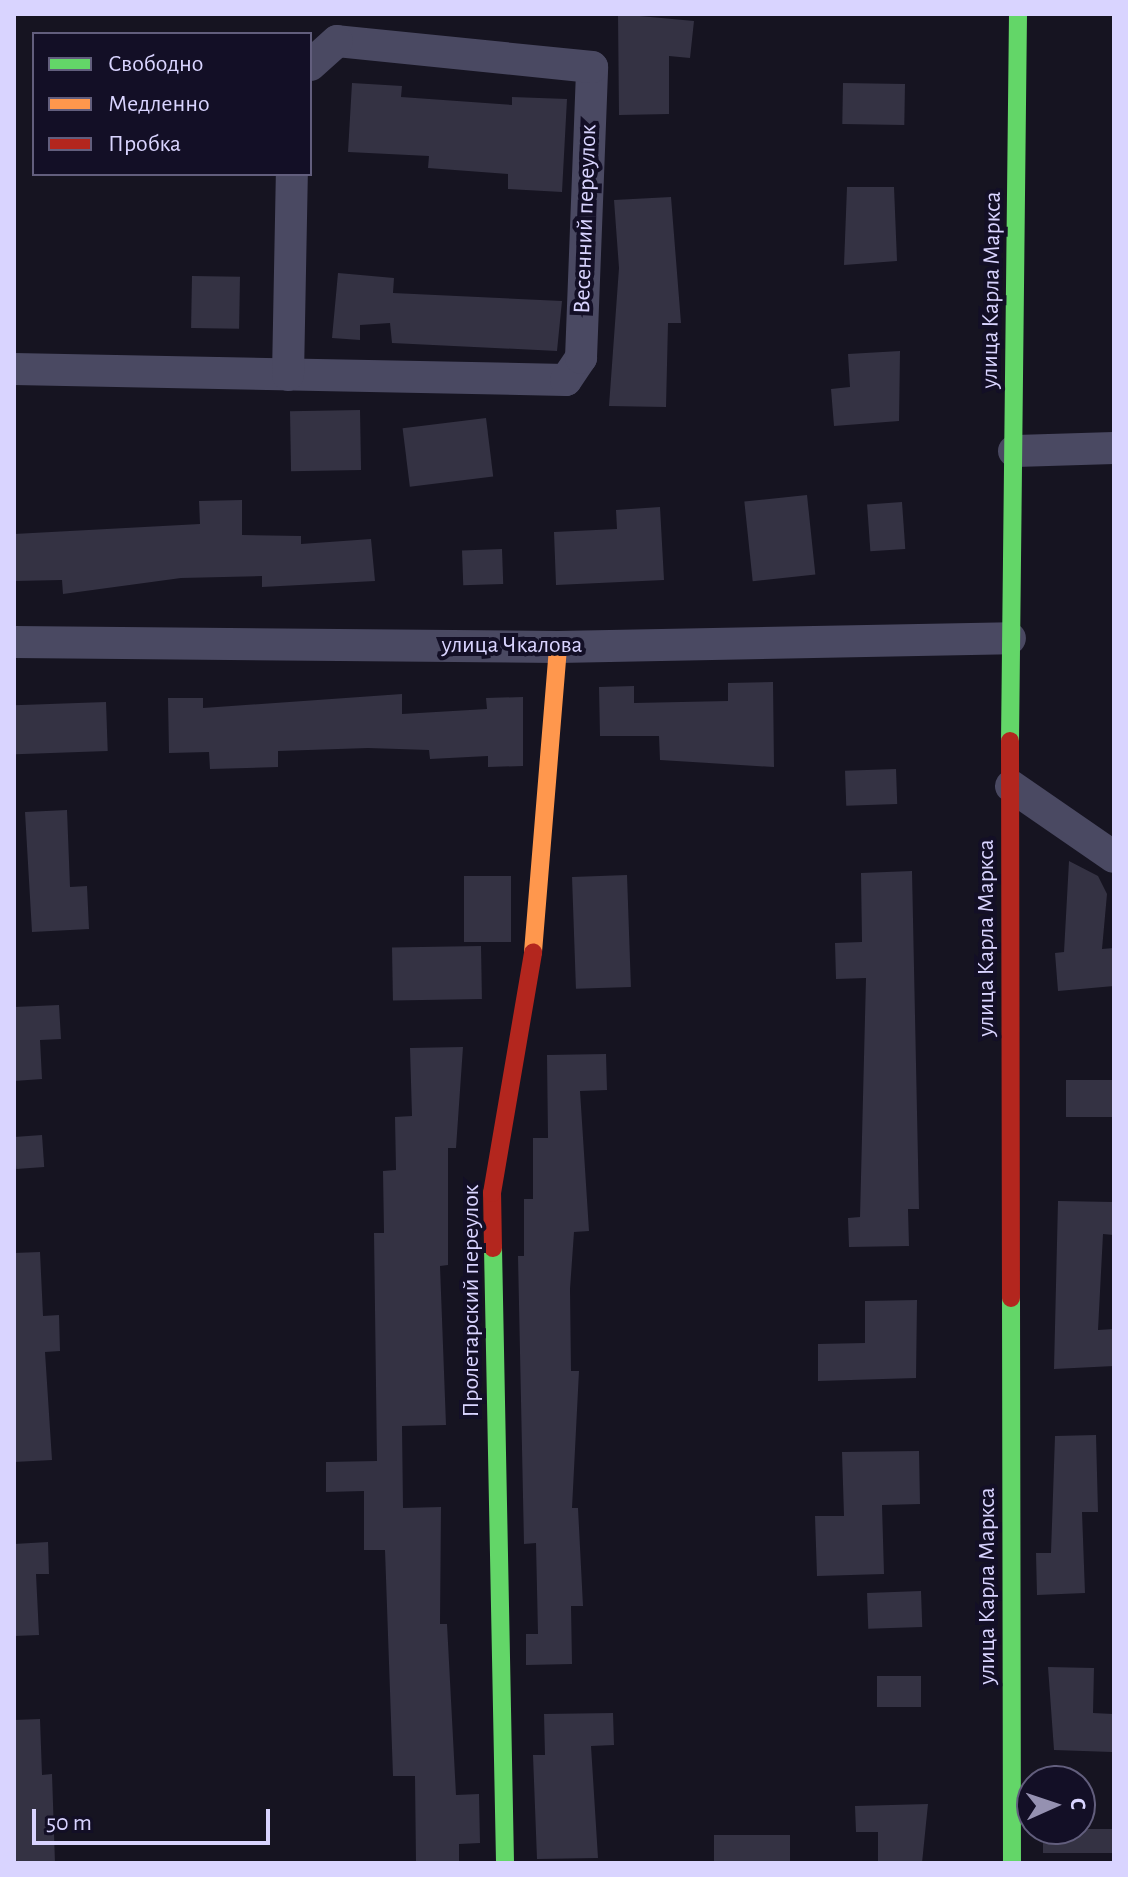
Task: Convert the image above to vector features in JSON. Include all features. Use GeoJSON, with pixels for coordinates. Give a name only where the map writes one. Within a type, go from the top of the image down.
{"type":"FeatureCollection","features":[{"type":"Feature","properties":{"kind":"main road","name":"улица Карла Маркса"},"geometry":{"type":"LineString","coordinates":[[1012,1863],[1010,638],[1018,14]]}},
{"type":"Feature","properties":{"kind":"main road","name":"Пролетарский переулок"},"geometry":{"type":"LineString","coordinates":[[505,1863],[492,1193],[532,959],[558,647]]}},
{"type":"Feature","properties":{"kind":"street","name":"Весенний переулок"},"geometry":{"type":"LineString","coordinates":[[14,369],[566,380],[581,358],[592,67],[337,41],[312,63]]}},
{"type":"Feature","properties":{"kind":"street"},"geometry":{"type":"LineString","coordinates":[[288,375],[292,176]]}},
{"type":"Feature","properties":{"kind":"street"},"geometry":{"type":"LineString","coordinates":[[1014,451],[1114,448]]}},
{"type":"Feature","properties":{"kind":"street","name":"улица Чкалова"},"geometry":{"type":"LineString","coordinates":[[14,642],[558,647],[1010,638]]}},
{"type":"Feature","properties":{"kind":"street"},"geometry":{"type":"LineString","coordinates":[[1011,786],[1114,857]]}},
{"type":"Feature","properties":{"kind":"building"},"geometry":{"type":"Polygon","coordinates":[[[618,14],[694,21],[690,58],[669,56],[669,114],[619,115],[618,14]]]}},
{"type":"Feature","properties":{"kind":"building"},"geometry":{"type":"Polygon","coordinates":[[[352,83],[402,86],[401,97],[512,105],[512,97],[567,99],[562,192],[508,189],[508,174],[428,168],[429,156],[348,152],[352,83]]]}},
{"type":"Feature","properties":{"kind":"building"},"geometry":{"type":"Polygon","coordinates":[[[843,83],[905,84],[904,125],[842,124],[843,83]]]}},
{"type":"Feature","properties":{"kind":"building"},"geometry":{"type":"Polygon","coordinates":[[[847,187],[894,187],[897,261],[844,265],[847,187]]]}},
{"type":"Feature","properties":{"kind":"building"},"geometry":{"type":"Polygon","coordinates":[[[671,197],[681,323],[668,323],[666,407],[609,406],[619,268],[614,200],[671,197]]]}},
{"type":"Feature","properties":{"kind":"building"},"geometry":{"type":"Polygon","coordinates":[[[338,273],[394,278],[393,293],[562,301],[557,351],[392,343],[390,323],[360,325],[360,340],[332,338],[338,273]]]}},
{"type":"Feature","properties":{"kind":"building"},"geometry":{"type":"Polygon","coordinates":[[[192,276],[240,277],[239,329],[191,328],[192,276]]]}},
{"type":"Feature","properties":{"kind":"building"},"geometry":{"type":"Polygon","coordinates":[[[900,351],[899,421],[834,426],[831,389],[850,387],[848,354],[900,351]]]}},
{"type":"Feature","properties":{"kind":"building"},"geometry":{"type":"Polygon","coordinates":[[[360,410],[361,470],[291,471],[290,411],[360,410]]]}},
{"type":"Feature","properties":{"kind":"building"},"geometry":{"type":"Polygon","coordinates":[[[486,418],[493,477],[410,487],[403,428],[486,418]]]}},
{"type":"Feature","properties":{"kind":"building"},"geometry":{"type":"Polygon","coordinates":[[[807,495],[815,575],[753,581],[744,502],[807,495]]]}},
{"type":"Feature","properties":{"kind":"building"},"geometry":{"type":"Polygon","coordinates":[[[242,500],[242,535],[301,536],[301,544],[371,539],[375,581],[262,587],[262,576],[181,578],[63,594],[62,580],[14,581],[14,534],[200,524],[199,501],[242,500]]]}},
{"type":"Feature","properties":{"kind":"building"},"geometry":{"type":"Polygon","coordinates":[[[902,502],[905,549],[870,551],[867,504],[902,502]]]}},
{"type":"Feature","properties":{"kind":"building"},"geometry":{"type":"Polygon","coordinates":[[[660,507],[664,580],[556,585],[554,532],[617,529],[616,510],[660,507]]]}},
{"type":"Feature","properties":{"kind":"building"},"geometry":{"type":"Polygon","coordinates":[[[502,549],[503,584],[463,585],[462,550],[502,549]]]}},
{"type":"Feature","properties":{"kind":"building"},"geometry":{"type":"Polygon","coordinates":[[[773,682],[774,767],[660,760],[659,736],[600,736],[599,687],[634,686],[634,703],[728,701],[728,683],[773,682]]]}},
{"type":"Feature","properties":{"kind":"building"},"geometry":{"type":"Polygon","coordinates":[[[402,694],[402,714],[487,709],[486,698],[523,697],[523,766],[488,767],[488,756],[430,759],[429,750],[368,748],[278,751],[278,767],[210,769],[209,752],[169,753],[168,698],[203,698],[203,708],[402,694]]]}},
{"type":"Feature","properties":{"kind":"building"},"geometry":{"type":"Polygon","coordinates":[[[106,702],[108,751],[16,754],[14,705],[106,702]]]}},
{"type":"Feature","properties":{"kind":"building"},"geometry":{"type":"Polygon","coordinates":[[[896,769],[897,804],[846,806],[845,771],[896,769]]]}},
{"type":"Feature","properties":{"kind":"building"},"geometry":{"type":"Polygon","coordinates":[[[67,810],[70,887],[87,886],[89,929],[32,932],[25,812],[67,810]]]}},
{"type":"Feature","properties":{"kind":"building"},"geometry":{"type":"Polygon","coordinates":[[[1069,861],[1098,876],[1107,894],[1102,949],[1114,948],[1114,986],[1058,991],[1055,953],[1064,952],[1069,861]]]}},
{"type":"Feature","properties":{"kind":"building"},"geometry":{"type":"Polygon","coordinates":[[[912,871],[919,1209],[908,1209],[909,1246],[849,1247],[848,1218],[860,1217],[866,978],[836,979],[835,943],[862,942],[861,873],[912,871]]]}},
{"type":"Feature","properties":{"kind":"building"},"geometry":{"type":"Polygon","coordinates":[[[627,875],[631,987],[576,989],[572,877],[627,875]]]}},
{"type":"Feature","properties":{"kind":"building"},"geometry":{"type":"Polygon","coordinates":[[[464,876],[511,876],[511,942],[464,942],[464,876]]]}},
{"type":"Feature","properties":{"kind":"building"},"geometry":{"type":"Polygon","coordinates":[[[481,946],[482,999],[393,1001],[392,948],[481,946]]]}},
{"type":"Feature","properties":{"kind":"building"},"geometry":{"type":"Polygon","coordinates":[[[59,1005],[61,1039],[40,1040],[42,1079],[14,1081],[14,1007],[59,1005]]]}},
{"type":"Feature","properties":{"kind":"building"},"geometry":{"type":"Polygon","coordinates":[[[463,1047],[456,1148],[448,1148],[448,1265],[440,1266],[446,1425],[402,1426],[403,1508],[441,1507],[440,1624],[447,1624],[456,1795],[479,1794],[480,1843],[459,1844],[459,1863],[416,1863],[415,1776],[393,1776],[385,1550],[364,1550],[364,1491],[326,1492],[326,1462],[377,1461],[374,1233],[384,1233],[383,1171],[396,1170],[395,1117],[412,1116],[410,1048],[463,1047]]]}},
{"type":"Feature","properties":{"kind":"building"},"geometry":{"type":"Polygon","coordinates":[[[606,1054],[607,1090],[580,1091],[589,1231],[574,1232],[570,1289],[571,1371],[579,1371],[572,1508],[578,1508],[583,1606],[571,1606],[572,1664],[526,1665],[526,1634],[538,1634],[536,1543],[524,1544],[518,1256],[524,1256],[524,1199],[533,1199],[533,1138],[548,1138],[547,1055],[606,1054]]]}},
{"type":"Feature","properties":{"kind":"building"},"geometry":{"type":"Polygon","coordinates":[[[1066,1080],[1114,1080],[1114,1117],[1066,1117],[1066,1080]]]}},
{"type":"Feature","properties":{"kind":"building"},"geometry":{"type":"Polygon","coordinates":[[[42,1135],[44,1167],[16,1169],[14,1137],[42,1135]]]}},
{"type":"Feature","properties":{"kind":"building"},"geometry":{"type":"Polygon","coordinates":[[[1058,1201],[1114,1202],[1114,1235],[1103,1234],[1098,1330],[1114,1329],[1114,1366],[1054,1369],[1058,1201]]]}},
{"type":"Feature","properties":{"kind":"building"},"geometry":{"type":"Polygon","coordinates":[[[40,1252],[43,1316],[59,1315],[60,1351],[45,1352],[52,1460],[14,1462],[14,1253],[40,1252]]]}},
{"type":"Feature","properties":{"kind":"building"},"geometry":{"type":"Polygon","coordinates":[[[917,1300],[916,1378],[818,1381],[818,1344],[865,1343],[865,1301],[917,1300]]]}},
{"type":"Feature","properties":{"kind":"building"},"geometry":{"type":"Polygon","coordinates":[[[1096,1435],[1098,1512],[1082,1512],[1085,1593],[1037,1595],[1036,1553],[1051,1553],[1055,1436],[1096,1435]]]}},
{"type":"Feature","properties":{"kind":"building"},"geometry":{"type":"Polygon","coordinates":[[[919,1451],[920,1504],[882,1505],[884,1574],[817,1576],[815,1516],[844,1516],[842,1452],[919,1451]]]}},
{"type":"Feature","properties":{"kind":"building"},"geometry":{"type":"Polygon","coordinates":[[[48,1542],[49,1574],[36,1574],[39,1635],[14,1636],[14,1544],[48,1542]]]}},
{"type":"Feature","properties":{"kind":"building"},"geometry":{"type":"Polygon","coordinates":[[[921,1591],[922,1627],[868,1629],[867,1593],[921,1591]]]}},
{"type":"Feature","properties":{"kind":"building"},"geometry":{"type":"Polygon","coordinates":[[[1048,1667],[1094,1668],[1093,1713],[1113,1714],[1112,1752],[1054,1750],[1048,1667]]]}},
{"type":"Feature","properties":{"kind":"building"},"geometry":{"type":"Polygon","coordinates":[[[877,1676],[921,1676],[921,1707],[877,1707],[877,1676]]]}},
{"type":"Feature","properties":{"kind":"building"},"geometry":{"type":"Polygon","coordinates":[[[613,1713],[614,1745],[591,1746],[598,1858],[537,1859],[533,1755],[545,1755],[544,1714],[613,1713]]]}},
{"type":"Feature","properties":{"kind":"building"},"geometry":{"type":"Polygon","coordinates":[[[40,1719],[42,1775],[52,1774],[55,1863],[14,1863],[14,1720],[40,1719]]]}},
{"type":"Feature","properties":{"kind":"building"},"geometry":{"type":"Polygon","coordinates":[[[928,1804],[922,1863],[878,1863],[878,1832],[856,1832],[855,1806],[928,1804]]]}},
{"type":"Feature","properties":{"kind":"building"},"geometry":{"type":"Polygon","coordinates":[[[1096,1829],[1114,1829],[1114,1853],[1043,1853],[1043,1845],[1096,1845],[1096,1829]]]}},
{"type":"Feature","properties":{"kind":"building"},"geometry":{"type":"Polygon","coordinates":[[[714,1835],[790,1835],[790,1863],[714,1863],[714,1835]]]}},
{"type":"Feature","properties":{"kind":"traffic: fast"},"geometry":{"type":"LineString","coordinates":[[1010,741],[1018,14]]}},
{"type":"Feature","properties":{"kind":"traffic: fast"},"geometry":{"type":"LineString","coordinates":[[493,1248],[505,1863]]}},
{"type":"Feature","properties":{"kind":"traffic: fast"},"geometry":{"type":"LineString","coordinates":[[1011,1298],[1012,1863]]}},
{"type":"Feature","properties":{"kind":"traffic: slow"},"geometry":{"type":"LineString","coordinates":[[533,952],[558,647]]}},
{"type":"Feature","properties":{"kind":"traffic: jam"},"geometry":{"type":"LineString","coordinates":[[1010,741],[1011,1298]]}},
{"type":"Feature","properties":{"kind":"traffic: jam"},"geometry":{"type":"LineString","coordinates":[[493,1248],[492,1193],[533,952]]}}]}
